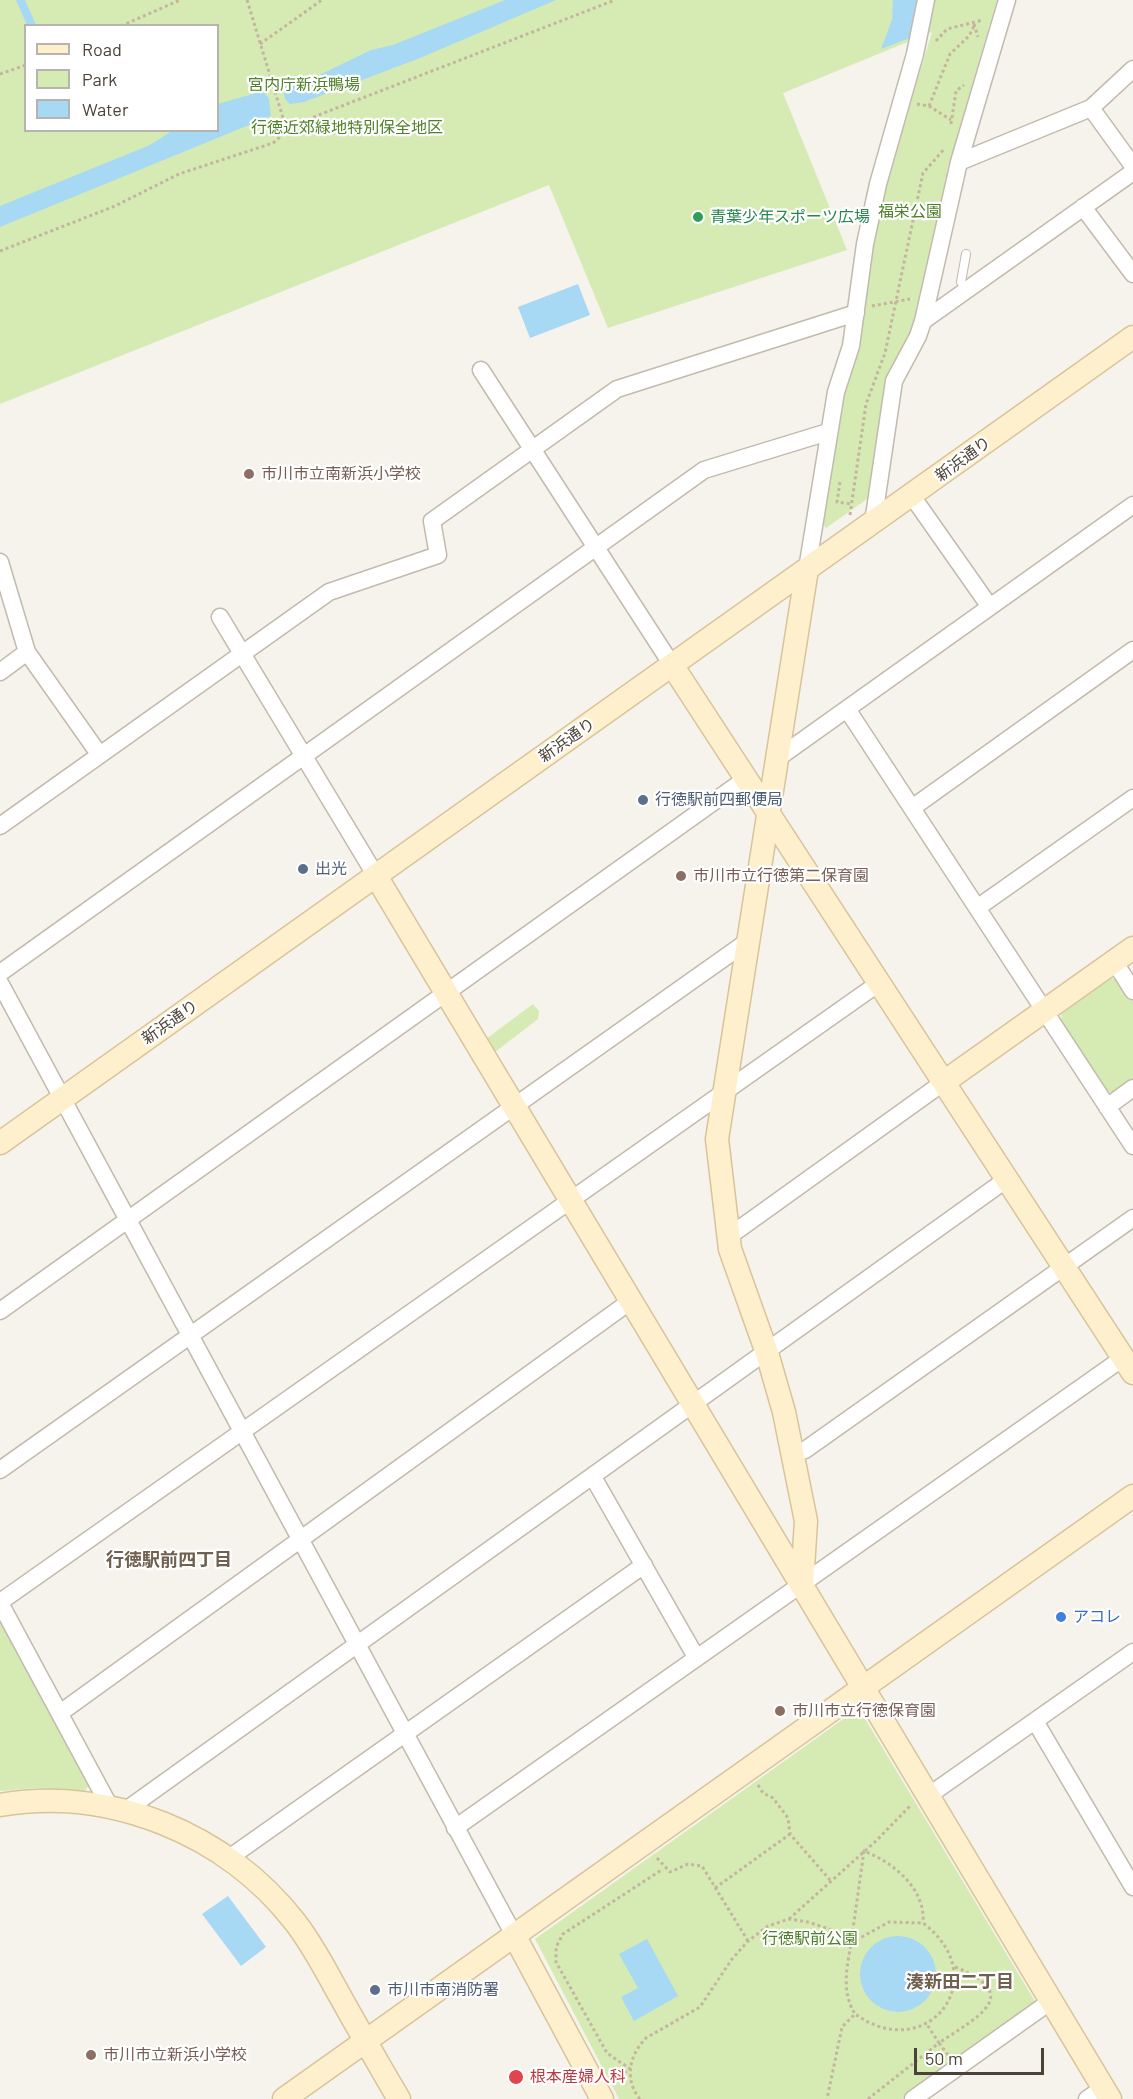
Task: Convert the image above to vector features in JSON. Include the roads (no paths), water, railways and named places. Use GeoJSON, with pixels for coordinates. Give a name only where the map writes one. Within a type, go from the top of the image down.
{"type":"FeatureCollection","features":[{"type":"Feature","properties":{"kind":"street"},"geometry":{"type":"LineString","coordinates":[[802,1584],[807,1531],[793,1454],[766,1353],[728,1237],[717,1139],[828,432],[836,392],[851,346],[865,244],[878,184],[915,54],[926,0]]}},
{"type":"Feature","properties":{"kind":"street"},"geometry":{"type":"LineString","coordinates":[[873,523],[894,381],[918,336],[923,321],[959,162],[1005,7]]}},
{"type":"Feature","properties":{"kind":"street"},"geometry":{"type":"LineString","coordinates":[[959,162],[1091,108],[1133,69]]}},
{"type":"Feature","properties":{"kind":"street"},"geometry":{"type":"LineString","coordinates":[[1091,108],[1133,166]]}},
{"type":"Feature","properties":{"kind":"street"},"geometry":{"type":"LineString","coordinates":[[923,321],[1133,172]]}},
{"type":"Feature","properties":{"kind":"street"},"geometry":{"type":"LineString","coordinates":[[1083,207],[1133,273]]}},
{"type":"Feature","properties":{"kind":"street"},"geometry":{"type":"LineString","coordinates":[[0,826],[329,592],[438,555],[432,521],[617,389],[856,314]]}},
{"type":"Feature","properties":{"kind":"street","name":"新浜通り"},"geometry":{"type":"LineString","coordinates":[[0,1143],[1133,337]]}},
{"type":"Feature","properties":{"kind":"street"},"geometry":{"type":"LineString","coordinates":[[455,1828],[802,1584],[1128,1365],[770,813],[530,450],[481,370]]}},
{"type":"Feature","properties":{"kind":"street"},"geometry":{"type":"LineString","coordinates":[[0,973],[704,470],[828,432]]}},
{"type":"Feature","properties":{"kind":"street"},"geometry":{"type":"LineString","coordinates":[[912,496],[990,607]]}},
{"type":"Feature","properties":{"kind":"street"},"geometry":{"type":"LineString","coordinates":[[778,758],[1133,505]]}},
{"type":"Feature","properties":{"kind":"street"},"geometry":{"type":"LineString","coordinates":[[1,568],[27,652],[99,754]]}},
{"type":"Feature","properties":{"kind":"street"},"geometry":{"type":"LineString","coordinates":[[220,617],[802,1584],[862,1688],[921,1799],[1051,2001],[1100,2095]]}},
{"type":"Feature","properties":{"kind":"street"},"geometry":{"type":"LineString","coordinates":[[912,808],[1133,650]]}},
{"type":"Feature","properties":{"kind":"street"},"geometry":{"type":"LineString","coordinates":[[0,672],[27,652]]}},
{"type":"Feature","properties":{"kind":"street"},"geometry":{"type":"LineString","coordinates":[[847,709],[1133,1146]]}},
{"type":"Feature","properties":{"kind":"street"},"geometry":{"type":"LineString","coordinates":[[0,1311],[747,778]]}},
{"type":"Feature","properties":{"kind":"street"},"geometry":{"type":"LineString","coordinates":[[978,908],[1133,798]]}},
{"type":"Feature","properties":{"kind":"street"},"geometry":{"type":"LineString","coordinates":[[0,1470],[748,941]]}},
{"type":"Feature","properties":{"kind":"street"},"geometry":{"type":"LineString","coordinates":[[728,1237],[1133,948]]}},
{"type":"Feature","properties":{"kind":"street"},"geometry":{"type":"LineString","coordinates":[[1114,961],[1133,991]]}},
{"type":"Feature","properties":{"kind":"street"},"geometry":{"type":"LineString","coordinates":[[0,983],[602,2099]]}},
{"type":"Feature","properties":{"kind":"street"},"geometry":{"type":"LineString","coordinates":[[118,1808],[60,1713],[0,1602],[570,1198],[879,983]]}},
{"type":"Feature","properties":{"kind":"street"},"geometry":{"type":"LineString","coordinates":[[1107,1107],[1133,1088]]}},
{"type":"Feature","properties":{"kind":"street"},"geometry":{"type":"LineString","coordinates":[[118,1808],[356,1645],[1007,1179]]}},
{"type":"Feature","properties":{"kind":"street"},"geometry":{"type":"LineString","coordinates":[[793,1454],[805,1450],[1133,1218]]}},
{"type":"Feature","properties":{"kind":"street"},"geometry":{"type":"LineString","coordinates":[[60,1713],[632,1300]]}},
{"type":"Feature","properties":{"kind":"street"},"geometry":{"type":"LineString","coordinates":[[593,1477],[696,1657]]}},
{"type":"Feature","properties":{"kind":"street"},"geometry":{"type":"LineString","coordinates":[[284,2099],[1133,1496]]}},
{"type":"Feature","properties":{"kind":"street"},"geometry":{"type":"LineString","coordinates":[[229,1858],[644,1565]]}},
{"type":"Feature","properties":{"kind":"street"},"geometry":{"type":"LineString","coordinates":[[921,1799],[1133,1652]]}},
{"type":"Feature","properties":{"kind":"street"},"geometry":{"type":"LineString","coordinates":[[1035,1721],[1133,1887]]}},
{"type":"Feature","properties":{"kind":"street"},"geometry":{"type":"LineString","coordinates":[[0,1805],[42,1800],[118,1808],[184,1832],[229,1858],[267,1891],[295,1922],[399,2099]]}},
{"type":"Feature","properties":{"kind":"street"},"geometry":{"type":"LineString","coordinates":[[913,2099],[1051,2001]]}},
{"type":"Feature","properties":{"kind":"lane"},"geometry":{"type":"LineString","coordinates":[[966,254],[961,282],[966,290]]}},
{"type":"Feature","properties":{"kind":"water"},"geometry":{"type":"Polygon","coordinates":[[[16,0],[25,0],[36,24],[27,24],[16,0]]]}},
{"type":"Feature","properties":{"kind":"water"},"geometry":{"type":"Polygon","coordinates":[[[505,0],[556,0],[420,58],[304,102],[290,104],[285,99],[283,88],[292,82],[305,82],[371,50],[393,45],[505,0]]]}},
{"type":"Feature","properties":{"kind":"water"},"geometry":{"type":"Polygon","coordinates":[[[893,0],[917,0],[910,38],[881,49],[892,20],[893,0]]]}},
{"type":"Feature","properties":{"kind":"water"},"geometry":{"type":"Polygon","coordinates":[[[263,91],[269,99],[271,116],[0,227],[0,206],[150,145],[170,132],[219,132],[219,104],[263,91]]]}},
{"type":"Feature","properties":{"kind":"water"},"geometry":{"type":"Polygon","coordinates":[[[578,284],[590,315],[530,338],[518,307],[578,284]]]}},
{"type":"Feature","properties":{"kind":"water"},"geometry":{"type":"Polygon","coordinates":[[[228,1896],[266,1947],[241,1966],[202,1914],[228,1896]]]}},
{"type":"Feature","properties":{"kind":"water"},"geometry":{"type":"Polygon","coordinates":[[[898,1936],[912,1939],[925,1947],[933,1960],[936,1974],[933,1988],[925,2001],[912,2009],[898,2012],[884,2009],[871,2001],[863,1988],[860,1974],[863,1960],[871,1947],[884,1939],[898,1936]]]}},
{"type":"Feature","properties":{"kind":"water"},"geometry":{"type":"Polygon","coordinates":[[[647,1939],[678,1996],[634,2021],[621,1997],[638,1988],[619,1954],[647,1939]]]}},
{"type":"Feature","properties":{"kind":"place","name":"青葉少年スポーツ広場"},"geometry":{"type":"Point","coordinates":[698,217]}},
{"type":"Feature","properties":{"kind":"place","name":"市川市立南新浜小学校"},"geometry":{"type":"Point","coordinates":[249,474]}},
{"type":"Feature","properties":{"kind":"place","name":"行徳駅前四郵便局"},"geometry":{"type":"Point","coordinates":[643,800]}},
{"type":"Feature","properties":{"kind":"place","name":"出光"},"geometry":{"type":"Point","coordinates":[303,869]}},
{"type":"Feature","properties":{"kind":"place","name":"市川市立行徳第二保育園"},"geometry":{"type":"Point","coordinates":[681,876]}},
{"type":"Feature","properties":{"kind":"place","name":"アコレ"},"geometry":{"type":"Point","coordinates":[1061,1617]}},
{"type":"Feature","properties":{"kind":"place","name":"市川市立行徳保育園"},"geometry":{"type":"Point","coordinates":[780,1711]}},
{"type":"Feature","properties":{"kind":"place","name":"市川市南消防署"},"geometry":{"type":"Point","coordinates":[375,1990]}},
{"type":"Feature","properties":{"kind":"place","name":"市川市立新浜小学校"},"geometry":{"type":"Point","coordinates":[91,2055]}},
{"type":"Feature","properties":{"kind":"place","name":"根本産婦人科"},"geometry":{"type":"Point","coordinates":[516,2077]}},
{"type":"Feature","properties":{"kind":"district","name":"行徳駅前四丁目"},"geometry":{"type":"Point","coordinates":[169,1560]}},
{"type":"Feature","properties":{"kind":"district","name":"湊新田二丁目"},"geometry":{"type":"Point","coordinates":[960,1982]}},
{"type":"Feature","properties":{"kind":"park label","name":"宮内庁新浜鴨場"},"geometry":{"type":"Point","coordinates":[304,85]}},
{"type":"Feature","properties":{"kind":"park label","name":"行徳近郊緑地特別保全地区"},"geometry":{"type":"Point","coordinates":[347,128]}},
{"type":"Feature","properties":{"kind":"park label","name":"福栄公園"},"geometry":{"type":"Point","coordinates":[910,212]}},
{"type":"Feature","properties":{"kind":"park label","name":"行徳駅前公園"},"geometry":{"type":"Point","coordinates":[810,1939]}}]}
